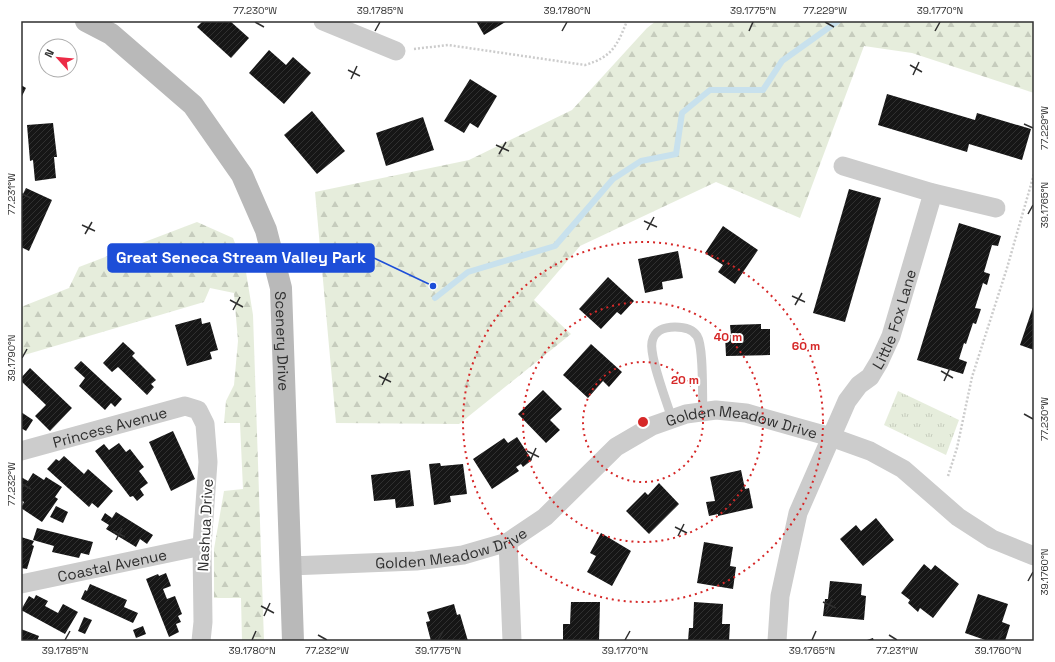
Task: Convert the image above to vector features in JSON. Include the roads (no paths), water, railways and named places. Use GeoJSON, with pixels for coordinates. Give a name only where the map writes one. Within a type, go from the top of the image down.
{"type":"FeatureCollection","features":[{"type":"Feature","properties":{"kind":"street","name":"Scenery Drive"},"geometry":{"type":"LineString","coordinates":[[86,21],[111,34],[193,106],[242,175],[266,230],[281,288],[293,641]]}},
{"type":"Feature","properties":{"kind":"street"},"geometry":{"type":"LineString","coordinates":[[323,21],[396,51]]}},
{"type":"Feature","properties":{"kind":"street"},"geometry":{"type":"LineString","coordinates":[[843,166],[933,193],[996,208]]}},
{"type":"Feature","properties":{"kind":"street","name":"Little Fox Lane"},"geometry":{"type":"LineString","coordinates":[[777,641],[780,596],[798,513],[847,401],[859,385],[870,377],[891,336],[933,193]]}},
{"type":"Feature","properties":{"kind":"street","name":"Princess Avenue"},"geometry":{"type":"LineString","coordinates":[[21,451],[185,406],[198,410]]}},
{"type":"Feature","properties":{"kind":"street","name":"Nashua Drive"},"geometry":{"type":"LineString","coordinates":[[198,410],[205,424],[208,462],[202,546],[201,641]]}},
{"type":"Feature","properties":{"kind":"street","name":"Golden Meadow Drive"},"geometry":{"type":"LineString","coordinates":[[290,566],[416,561],[464,555],[508,542],[545,517],[616,447],[652,426],[686,414],[716,410],[746,413],[831,437],[870,451],[903,469],[958,517],[992,539],[1034,556]]}},
{"type":"Feature","properties":{"kind":"street"},"geometry":{"type":"LineString","coordinates":[[508,542],[512,641]]}},
{"type":"Feature","properties":{"kind":"street","name":"Coastal Avenue"},"geometry":{"type":"LineString","coordinates":[[21,584],[202,546]]}},
{"type":"Feature","properties":{"kind":"lane"},"geometry":{"type":"LineString","coordinates":[[672,419],[654,361],[652,342],[655,334],[661,329],[668,327],[682,327],[693,331],[697,336],[701,349],[703,412]]}},
{"type":"Feature","properties":{"kind":"waterway"},"geometry":{"type":"LineString","coordinates":[[435,298],[468,272],[555,246],[613,179],[641,161],[676,154],[682,113],[710,90],[763,90],[782,61],[838,21]]}},
{"type":"Feature","properties":{"kind":"place","name":"Great Seneca Stream Valley Park"},"geometry":{"type":"Point","coordinates":[433,286]}}]}
